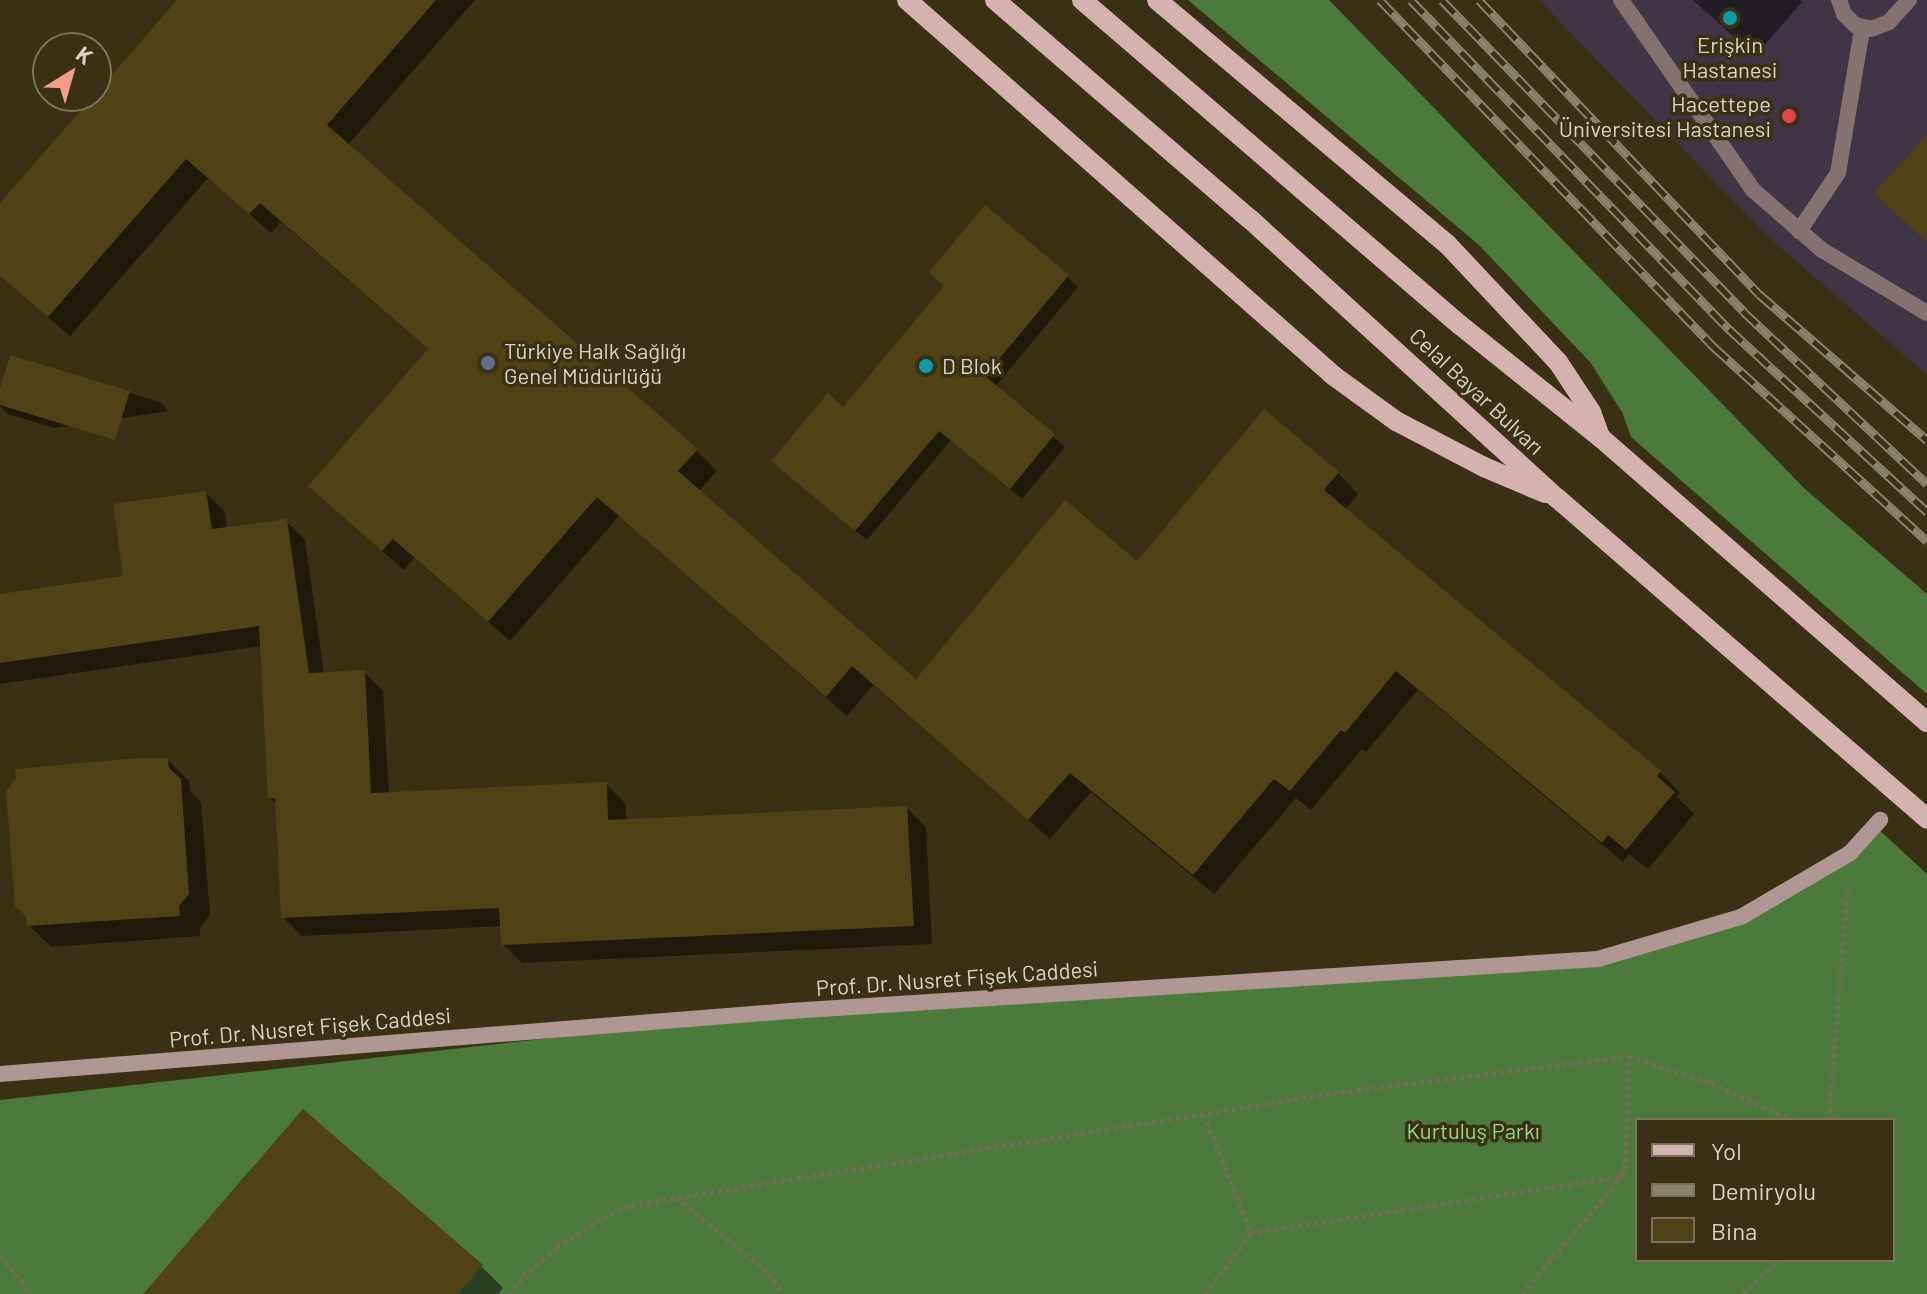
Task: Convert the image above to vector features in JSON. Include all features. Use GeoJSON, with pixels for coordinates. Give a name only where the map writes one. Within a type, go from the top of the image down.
{"type":"FeatureCollection","features":[{"type":"Feature","properties":{"kind":"main road"},"geometry":{"type":"LineString","coordinates":[[907,0],[1334,376],[1396,421],[1484,467],[1557,498]]}},
{"type":"Feature","properties":{"kind":"main road","name":"Celal Bayar Bulvarı"},"geometry":{"type":"LineString","coordinates":[[995,0],[1421,372],[1557,498],[1927,819]]}},
{"type":"Feature","properties":{"kind":"main road","name":"Celal Bayar Bulvarı"},"geometry":{"type":"LineString","coordinates":[[1082,0],[1460,325],[1600,437],[1927,722]]}},
{"type":"Feature","properties":{"kind":"main road"},"geometry":{"type":"LineString","coordinates":[[1157,0],[1448,245],[1558,362],[1591,412],[1600,437]]}},
{"type":"Feature","properties":{"kind":"main road","name":"Prof. Dr. Nusret Fişek Caddesi"},"geometry":{"type":"LineString","coordinates":[[0,1074],[806,1010],[1598,959],[1741,917],[1850,853],[1880,820]]}},
{"type":"Feature","properties":{"kind":"lane"},"geometry":{"type":"LineString","coordinates":[[1621,0],[1753,190],[1822,250],[1927,313]]}},
{"type":"Feature","properties":{"kind":"lane"},"geometry":{"type":"LineString","coordinates":[[1839,0],[1849,20],[1862,29],[1889,22],[1909,0]]}},
{"type":"Feature","properties":{"kind":"lane"},"geometry":{"type":"LineString","coordinates":[[1799,231],[1838,173],[1862,29]]}},
{"type":"Feature","properties":{"kind":"path"},"geometry":{"type":"LineString","coordinates":[[1832,1118],[1830,1104],[1850,853]]}},
{"type":"Feature","properties":{"kind":"path"},"geometry":{"type":"LineString","coordinates":[[1522,1294],[1622,1176],[1626,1162],[1629,1056]]}},
{"type":"Feature","properties":{"kind":"path"},"geometry":{"type":"LineString","coordinates":[[509,1294],[523,1276],[603,1217],[631,1205],[1333,1093],[1629,1056],[1711,1083],[1789,1118]]}},
{"type":"Feature","properties":{"kind":"path"},"geometry":{"type":"LineString","coordinates":[[1204,1114],[1251,1233]]}},
{"type":"Feature","properties":{"kind":"path"},"geometry":{"type":"LineString","coordinates":[[1205,1294],[1251,1233],[1622,1176]]}},
{"type":"Feature","properties":{"kind":"path"},"geometry":{"type":"LineString","coordinates":[[676,1197],[769,1273],[783,1294]]}},
{"type":"Feature","properties":{"kind":"path"},"geometry":{"type":"LineString","coordinates":[[0,1256],[31,1294]]}},
{"type":"Feature","properties":{"kind":"path"},"geometry":{"type":"LineString","coordinates":[[1743,1294],[1777,1262]]}},
{"type":"Feature","properties":{"kind":"shaded area","name":"Hacettepe Üniversitesi Hastanesi"},"geometry":{"type":"Polygon","coordinates":[[[1539,0],[1927,0],[1927,375],[1764,233],[1539,0]]]}},
{"type":"Feature","properties":{"kind":"green space"},"geometry":{"type":"Polygon","coordinates":[[[1188,0],[1329,0],[1805,489],[1927,594],[1927,694],[1631,437],[1622,412],[1590,362],[1479,245],[1188,0]]]}},
{"type":"Feature","properties":{"kind":"green space","name":"Kurtuluş Parkı"},"geometry":{"type":"Polygon","coordinates":[[[1875,826],[1927,874],[1927,1294],[0,1294],[0,1100],[790,1011],[1598,959],[1741,917],[1875,826]]]}},
{"type":"Feature","properties":{"kind":"building"},"geometry":{"type":"Polygon","coordinates":[[[177,0],[436,0],[327,125],[698,449],[678,471],[916,679],[1065,500],[1137,561],[1264,409],[1339,472],[1324,490],[1661,771],[1657,776],[1675,792],[1626,850],[1608,835],[1602,843],[1396,671],[1345,733],[1341,730],[1290,791],[1274,779],[1193,875],[1070,773],[1028,820],[852,666],[826,697],[597,497],[488,622],[393,539],[382,551],[308,486],[428,349],[260,203],[249,214],[186,159],[48,317],[0,276],[0,203],[79,112],[112,112],[112,75],[177,0]]]}},
{"type":"Feature","properties":{"kind":"building"},"geometry":{"type":"Polygon","coordinates":[[[1927,135],[1927,242],[1874,193],[1927,135]]]}},
{"type":"Feature","properties":{"kind":"building","name":"D Blok"},"geometry":{"type":"Polygon","coordinates":[[[985,205],[1069,275],[985,376],[1055,434],[1010,489],[939,431],[855,531],[771,461],[828,393],[843,407],[944,286],[929,272],[985,205]]]}},
{"type":"Feature","properties":{"kind":"building"},"geometry":{"type":"Polygon","coordinates":[[[10,355],[130,391],[115,440],[0,405],[0,388],[10,355]]]}},
{"type":"Feature","properties":{"kind":"building"},"geometry":{"type":"Polygon","coordinates":[[[206,491],[212,529],[287,519],[309,673],[365,670],[371,793],[607,782],[608,820],[907,806],[914,926],[501,945],[499,908],[281,918],[275,798],[268,798],[259,626],[0,663],[0,594],[123,576],[113,504],[206,491]]]}},
{"type":"Feature","properties":{"kind":"building"},"geometry":{"type":"Polygon","coordinates":[[[168,758],[169,768],[181,779],[189,894],[179,906],[180,916],[27,926],[26,916],[15,906],[6,791],[16,779],[15,769],[168,758]]]}},
{"type":"Feature","properties":{"kind":"building"},"geometry":{"type":"Polygon","coordinates":[[[303,1109],[483,1265],[458,1294],[143,1294],[303,1109]]]}},
{"type":"Feature","properties":{"kind":"railway"},"geometry":{"type":"LineString","coordinates":[[1380,0],[1714,347],[1927,541]]}},
{"type":"Feature","properties":{"kind":"railway"},"geometry":{"type":"LineString","coordinates":[[1411,0],[1729,329],[1927,512]]}},
{"type":"Feature","properties":{"kind":"railway"},"geometry":{"type":"LineString","coordinates":[[1442,0],[1744,312],[1927,484]]}},
{"type":"Feature","properties":{"kind":"railway"},"geometry":{"type":"LineString","coordinates":[[1479,0],[1759,294],[1927,440]]}},
{"type":"Feature","properties":{"kind":"place","name":"Erişkin Hastanesi"},"geometry":{"type":"Point","coordinates":[1730,18]}},
{"type":"Feature","properties":{"kind":"place","name":"Hacettepe Üniversitesi Hastanesi"},"geometry":{"type":"Point","coordinates":[1789,116]}},
{"type":"Feature","properties":{"kind":"place","name":"Türkiye Halk Sağlığı Genel Müdürlüğü"},"geometry":{"type":"Point","coordinates":[488,363]}},
{"type":"Feature","properties":{"kind":"place","name":"D Blok"},"geometry":{"type":"Point","coordinates":[926,366]}}]}
